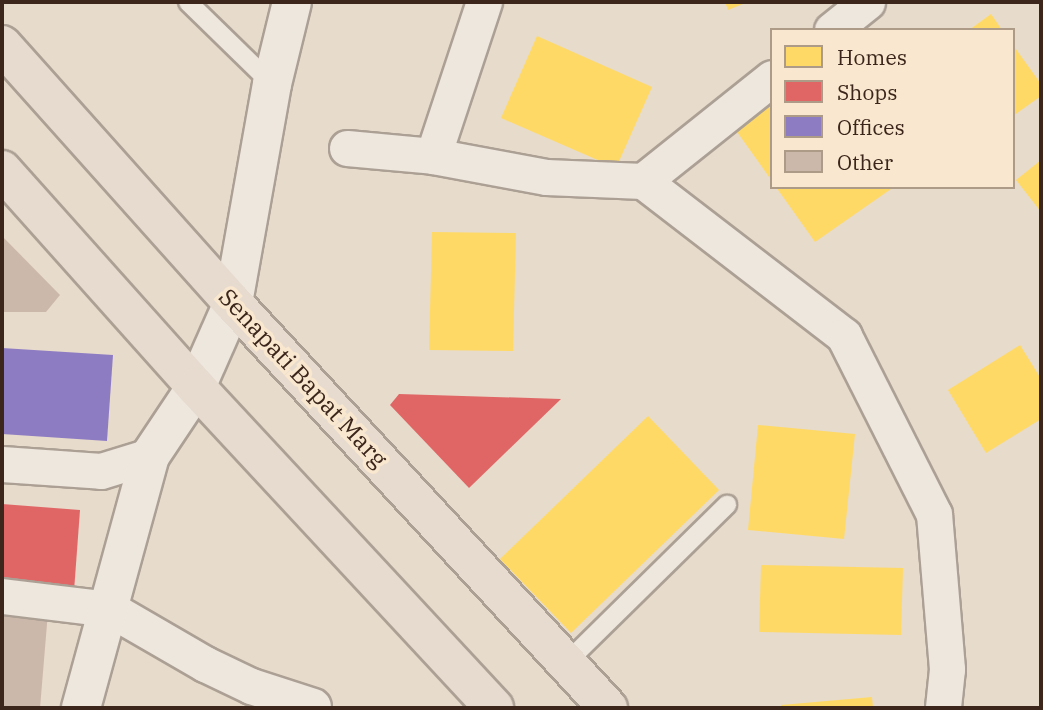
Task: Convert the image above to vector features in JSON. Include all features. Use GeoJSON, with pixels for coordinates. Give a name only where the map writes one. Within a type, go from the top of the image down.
{"type":"FeatureCollection","features":[{"type":"Feature","properties":{"kind":"main road","name":"Senapati Bapat Marg"},"geometry":{"type":"LineString","coordinates":[[2,46],[233,303],[608,708]]}},
{"type":"Feature","properties":{"kind":"main road"},"geometry":{"type":"LineString","coordinates":[[2,170],[196,387],[494,708]]}},
{"type":"Feature","properties":{"kind":"street"},"geometry":{"type":"LineString","coordinates":[[81,708],[150,456],[196,387],[233,303],[272,84],[292,2]]}},
{"type":"Feature","properties":{"kind":"street"},"geometry":{"type":"LineString","coordinates":[[433,156],[484,2]]}},
{"type":"Feature","properties":{"kind":"street"},"geometry":{"type":"LineString","coordinates":[[834,28],[867,2]]}},
{"type":"Feature","properties":{"kind":"street"},"geometry":{"type":"LineString","coordinates":[[643,181],[770,80]]}},
{"type":"Feature","properties":{"kind":"street"},"geometry":{"type":"LineString","coordinates":[[347,148],[433,156],[546,177],[643,181],[844,336],[934,514],[947,669],[943,708]]}},
{"type":"Feature","properties":{"kind":"street"},"geometry":{"type":"LineString","coordinates":[[2,464],[100,471],[150,456]]}},
{"type":"Feature","properties":{"kind":"street"},"geometry":{"type":"LineString","coordinates":[[2,596],[110,609],[205,664],[251,686],[313,706]]}},
{"type":"Feature","properties":{"kind":"lane"},"geometry":{"type":"LineString","coordinates":[[188,2],[272,84]]}},
{"type":"Feature","properties":{"kind":"lane"},"geometry":{"type":"LineString","coordinates":[[566,663],[727,505]]}},
{"type":"Feature","properties":{"kind":"building: Homes"},"geometry":{"type":"Polygon","coordinates":[[[725,2],[748,2],[728,10],[725,2]]]}},
{"type":"Feature","properties":{"kind":"building: Homes"},"geometry":{"type":"Polygon","coordinates":[[[991,14],[1001,28],[972,28],[991,14]]]}},
{"type":"Feature","properties":{"kind":"building: Homes"},"geometry":{"type":"Polygon","coordinates":[[[537,36],[652,87],[616,168],[501,118],[537,36]]]}},
{"type":"Feature","properties":{"kind":"building: Homes"},"geometry":{"type":"Polygon","coordinates":[[[1015,48],[1041,84],[1041,96],[1015,115],[1015,48]]]}},
{"type":"Feature","properties":{"kind":"building: Homes"},"geometry":{"type":"Polygon","coordinates":[[[770,94],[770,178],[730,122],[770,94]]]}},
{"type":"Feature","properties":{"kind":"building: Homes"},"geometry":{"type":"Polygon","coordinates":[[[1041,160],[1041,212],[1016,180],[1041,160]]]}},
{"type":"Feature","properties":{"kind":"building: Homes"},"geometry":{"type":"Polygon","coordinates":[[[777,189],[891,189],[815,242],[777,189]]]}},
{"type":"Feature","properties":{"kind":"building: Homes"},"geometry":{"type":"Polygon","coordinates":[[[432,232],[516,233],[513,351],[429,350],[432,232]]]}},
{"type":"Feature","properties":{"kind":"building: Homes"},"geometry":{"type":"Polygon","coordinates":[[[1020,345],[1041,379],[1041,419],[986,453],[948,390],[1020,345]]]}},
{"type":"Feature","properties":{"kind":"building: Homes"},"geometry":{"type":"Polygon","coordinates":[[[648,416],[719,490],[571,633],[500,559],[648,416]]]}},
{"type":"Feature","properties":{"kind":"building: Homes"},"geometry":{"type":"Polygon","coordinates":[[[758,425],[855,434],[844,539],[748,530],[758,425]]]}},
{"type":"Feature","properties":{"kind":"building: Homes"},"geometry":{"type":"Polygon","coordinates":[[[761,565],[903,568],[901,635],[759,632],[761,565]]]}},
{"type":"Feature","properties":{"kind":"building: Homes"},"geometry":{"type":"Polygon","coordinates":[[[872,697],[873,708],[781,708],[781,705],[872,697]]]}},
{"type":"Feature","properties":{"kind":"building: Shops"},"geometry":{"type":"Polygon","coordinates":[[[399,394],[561,399],[469,488],[390,405],[399,394]]]}},
{"type":"Feature","properties":{"kind":"building: Shops"},"geometry":{"type":"Polygon","coordinates":[[[2,504],[80,510],[74,591],[2,586],[2,504]]]}},
{"type":"Feature","properties":{"kind":"building: Offices"},"geometry":{"type":"Polygon","coordinates":[[[2,348],[113,355],[107,441],[2,434],[2,348]]]}},
{"type":"Feature","properties":{"kind":"building: Other"},"geometry":{"type":"Polygon","coordinates":[[[2,236],[60,295],[46,312],[2,312],[2,236]]]}},
{"type":"Feature","properties":{"kind":"building: Other"},"geometry":{"type":"Polygon","coordinates":[[[2,608],[48,612],[40,708],[2,708],[2,608]]]}}]}
